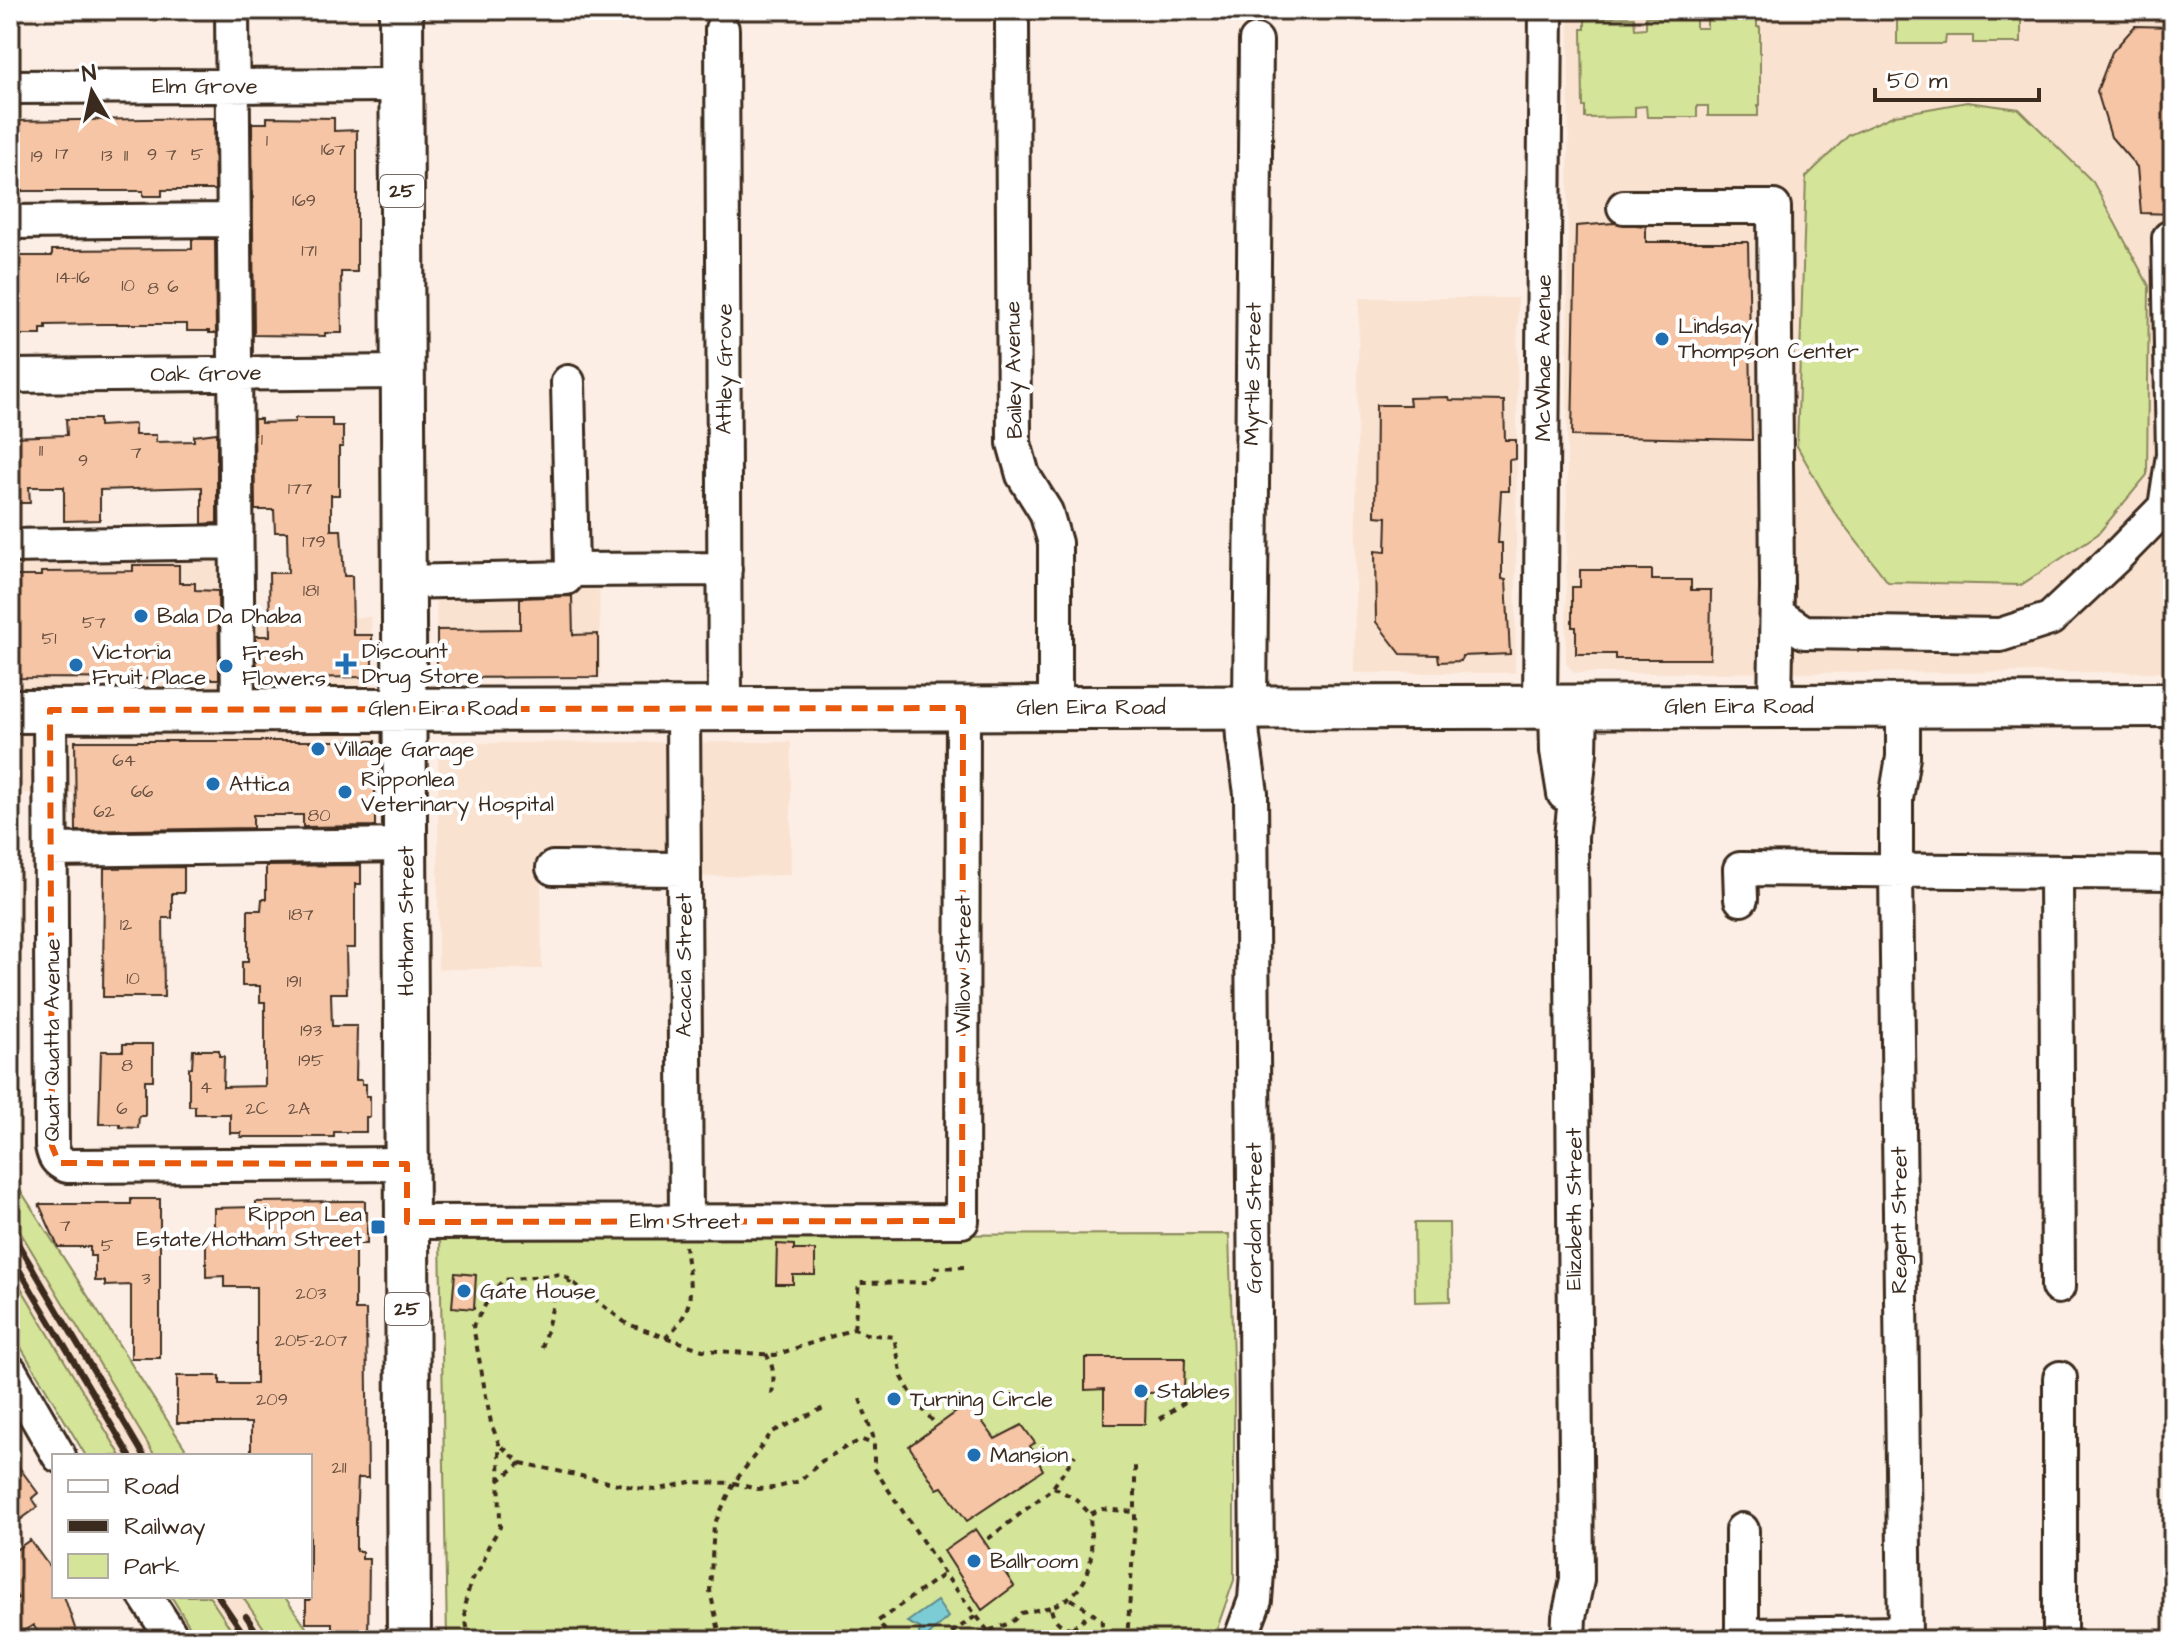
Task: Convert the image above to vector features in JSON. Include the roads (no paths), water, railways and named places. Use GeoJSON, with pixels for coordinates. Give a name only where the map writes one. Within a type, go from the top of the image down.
{"type":"FeatureCollection","features":[{"type":"Feature","properties":{"kind":"main road","name":"Hotham Street"},"geometry":{"type":"LineString","coordinates":[[401,10],[409,1640]]}},
{"type":"Feature","properties":{"kind":"main road","name":"Glen Eira Road"},"geometry":{"type":"LineString","coordinates":[[30,711],[2173,705]]}},
{"type":"Feature","properties":{"kind":"street"},"geometry":{"type":"LineString","coordinates":[[232,10],[238,710]]}},
{"type":"Feature","properties":{"kind":"street","name":"McWhae Avenue"},"geometry":{"type":"LineString","coordinates":[[1546,10],[1559,706]]}},
{"type":"Feature","properties":{"kind":"street","name":"Bailey Avenue"},"geometry":{"type":"LineString","coordinates":[[1012,23],[1014,443],[1023,475],[1046,512],[1055,543],[1055,707]]}},
{"type":"Feature","properties":{"kind":"street","name":"Attley Grove"},"geometry":{"type":"LineString","coordinates":[[722,29],[725,709]]}},
{"type":"Feature","properties":{"kind":"street","name":"Myrtle Street"},"geometry":{"type":"LineString","coordinates":[[1250,707],[1256,41]]}},
{"type":"Feature","properties":{"kind":"street","name":"Elm Grove"},"geometry":{"type":"LineString","coordinates":[[10,87],[401,85]]}},
{"type":"Feature","properties":{"kind":"street"},"geometry":{"type":"LineString","coordinates":[[1624,207],[1774,207],[1775,706]]}},
{"type":"Feature","properties":{"kind":"street"},"geometry":{"type":"LineString","coordinates":[[10,222],[234,220]]}},
{"type":"Feature","properties":{"kind":"street"},"geometry":{"type":"LineString","coordinates":[[1777,614],[1804,632],[2000,635],[2050,619],[2117,556],[2165,507],[2173,455],[2169,238]]}},
{"type":"Feature","properties":{"kind":"street","name":"Oak Grove"},"geometry":{"type":"LineString","coordinates":[[10,376],[403,372]]}},
{"type":"Feature","properties":{"kind":"street"},"geometry":{"type":"LineString","coordinates":[[403,582],[566,578],[572,570],[568,382]]}},
{"type":"Feature","properties":{"kind":"street"},"geometry":{"type":"LineString","coordinates":[[10,546],[236,542]]}},
{"type":"Feature","properties":{"kind":"street"},"geometry":{"type":"LineString","coordinates":[[572,570],[725,569]]}},
{"type":"Feature","properties":{"kind":"street","name":"Elizabeth Street"},"geometry":{"type":"LineString","coordinates":[[1559,706],[1580,752],[1571,837],[1577,1580],[1569,1617],[1568,1640]]}},
{"type":"Feature","properties":{"kind":"street","name":"Regent Street"},"geometry":{"type":"LineString","coordinates":[[1895,706],[1903,757],[1896,799],[1896,871],[1904,1636]]}},
{"type":"Feature","properties":{"kind":"street","name":"Gordon Street"},"geometry":{"type":"LineString","coordinates":[[1240,1640],[1255,1600],[1257,1573],[1251,793],[1258,744],[1250,707]]}},
{"type":"Feature","properties":{"kind":"street","name":"Acacia Street"},"geometry":{"type":"LineString","coordinates":[[683,708],[685,1229]]}},
{"type":"Feature","properties":{"kind":"street","name":"Willow Street"},"geometry":{"type":"LineString","coordinates":[[962,1221],[963,708]]}},
{"type":"Feature","properties":{"kind":"street","name":"Quat Quatta Avenue"},"geometry":{"type":"LineString","coordinates":[[30,711],[51,850],[52,1146],[59,1163],[67,1166],[407,1164]]}},
{"type":"Feature","properties":{"kind":"street"},"geometry":{"type":"LineString","coordinates":[[51,850],[406,845]]}},
{"type":"Feature","properties":{"kind":"street"},"geometry":{"type":"LineString","coordinates":[[553,868],[684,869]]}},
{"type":"Feature","properties":{"kind":"street"},"geometry":{"type":"LineString","coordinates":[[1741,899],[1740,869],[2173,873]]}},
{"type":"Feature","properties":{"kind":"street"},"geometry":{"type":"LineString","coordinates":[[2056,873],[2058,1287]]}},
{"type":"Feature","properties":{"kind":"street","name":"Elm Street"},"geometry":{"type":"LineString","coordinates":[[407,1222],[685,1229],[962,1221]]}},
{"type":"Feature","properties":{"kind":"street"},"geometry":{"type":"LineString","coordinates":[[10,1371],[58,1454]]}},
{"type":"Feature","properties":{"kind":"street"},"geometry":{"type":"LineString","coordinates":[[2060,1378],[2060,1640]]}},
{"type":"Feature","properties":{"kind":"street"},"geometry":{"type":"LineString","coordinates":[[1742,1530],[1742,1635],[1904,1636]]}},
{"type":"Feature","properties":{"kind":"street","name":"Elizabeth Street"},"geometry":{"type":"LineString","coordinates":[[1577,1580],[1585,1611],[1586,1640]]}},
{"type":"Feature","properties":{"kind":"street"},"geometry":{"type":"LineString","coordinates":[[146,1598],[174,1640]]}},
{"type":"Feature","properties":{"kind":"water"},"geometry":{"type":"Polygon","coordinates":[[[937,1601],[948,1617],[924,1640],[919,1634],[920,1628],[907,1622],[937,1601]]]}},
{"type":"Feature","properties":{"kind":"railway"},"geometry":{"type":"LineString","coordinates":[[10,1230],[143,1454]]}},
{"type":"Feature","properties":{"kind":"railway"},"geometry":{"type":"LineString","coordinates":[[10,1254],[129,1454]]}},
{"type":"Feature","properties":{"kind":"railway"},"geometry":{"type":"LineString","coordinates":[[219,1598],[248,1640]]}},
{"type":"Feature","properties":{"kind":"railway"},"geometry":{"type":"LineString","coordinates":[[246,1616],[262,1640]]}},
{"type":"Feature","properties":{"kind":"place","name":"Lindsay Thompson Center"},"geometry":{"type":"Point","coordinates":[1662,339]}},
{"type":"Feature","properties":{"kind":"place","name":"Bala Da Dhaba"},"geometry":{"type":"Point","coordinates":[141,616]}},
{"type":"Feature","properties":{"kind":"place","name":"Discount Drug Store"},"geometry":{"type":"Point","coordinates":[346,664]}},
{"type":"Feature","properties":{"kind":"place","name":"Victoria Fruit Place"},"geometry":{"type":"Point","coordinates":[76,665]}},
{"type":"Feature","properties":{"kind":"place","name":"Fresh Flowers"},"geometry":{"type":"Point","coordinates":[226,666]}},
{"type":"Feature","properties":{"kind":"place","name":"Village Garage"},"geometry":{"type":"Point","coordinates":[318,749]}},
{"type":"Feature","properties":{"kind":"place","name":"Attica"},"geometry":{"type":"Point","coordinates":[213,784]}},
{"type":"Feature","properties":{"kind":"place","name":"Ripponlea Veterinary Hospital"},"geometry":{"type":"Point","coordinates":[345,792]}},
{"type":"Feature","properties":{"kind":"place","name":"Rippon Lea Estate/Hotham Street"},"geometry":{"type":"Point","coordinates":[378,1227]}},
{"type":"Feature","properties":{"kind":"place","name":"Gate House"},"geometry":{"type":"Point","coordinates":[464,1291]}},
{"type":"Feature","properties":{"kind":"place","name":"Stables"},"geometry":{"type":"Point","coordinates":[1141,1391]}},
{"type":"Feature","properties":{"kind":"place","name":"Turning Circle"},"geometry":{"type":"Point","coordinates":[894,1399]}},
{"type":"Feature","properties":{"kind":"place","name":"Mansion"},"geometry":{"type":"Point","coordinates":[974,1455]}},
{"type":"Feature","properties":{"kind":"place","name":"Ballroom"},"geometry":{"type":"Point","coordinates":[974,1561]}}]}
